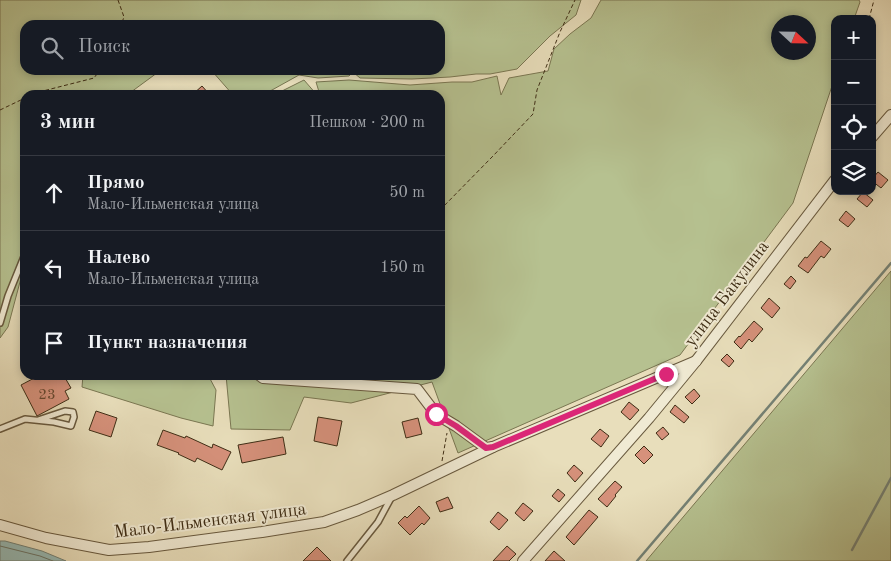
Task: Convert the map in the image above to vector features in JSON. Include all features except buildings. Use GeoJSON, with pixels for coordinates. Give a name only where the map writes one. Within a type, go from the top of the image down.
{"type":"FeatureCollection","features":[{"type":"Feature","properties":{"kind":"street"},"geometry":{"type":"LineString","coordinates":[[876,132],[891,115]]}},
{"type":"Feature","properties":{"kind":"street","name":"улица Бакулина"},"geometry":{"type":"LineString","coordinates":[[524,561],[649,418],[696,361],[831,185]]}},
{"type":"Feature","properties":{"kind":"street","name":"Мало-Ильменская улица"},"geometry":{"type":"LineString","coordinates":[[0,525],[46,538],[109,550],[149,547],[324,522],[393,495],[493,447],[696,361]]}},
{"type":"Feature","properties":{"kind":"street"},"geometry":{"type":"LineString","coordinates":[[289,380],[417,389],[436,414],[486,448],[493,447]]}},
{"type":"Feature","properties":{"kind":"street"},"geometry":{"type":"LineString","coordinates":[[108,561],[109,550]]}},
{"type":"Feature","properties":{"kind":"lane"},"geometry":{"type":"LineString","coordinates":[[0,323],[20,266]]}},
{"type":"Feature","properties":{"kind":"lane"},"geometry":{"type":"LineString","coordinates":[[0,429],[25,419],[71,426],[74,417],[73,412],[65,411],[38,420]]}},
{"type":"Feature","properties":{"kind":"lane"},"geometry":{"type":"LineString","coordinates":[[347,561],[378,522],[393,495]]}},
{"type":"Feature","properties":{"kind":"path"},"geometry":{"type":"LineString","coordinates":[[118,0],[124,17],[123,20]]}},
{"type":"Feature","properties":{"kind":"path"},"geometry":{"type":"LineString","coordinates":[[445,205],[533,114],[538,90],[560,32],[575,0]]}},
{"type":"Feature","properties":{"kind":"path"},"geometry":{"type":"LineString","coordinates":[[870,15],[874,0]]}},
{"type":"Feature","properties":{"kind":"path"},"geometry":{"type":"LineString","coordinates":[[47,90],[94,78],[96,75]]}},
{"type":"Feature","properties":{"kind":"path"},"geometry":{"type":"LineString","coordinates":[[0,110],[20,100]]}},
{"type":"Feature","properties":{"kind":"path"},"geometry":{"type":"LineString","coordinates":[[439,473],[446,443],[448,422]]}},
{"type":"Feature","properties":{"kind":"green space"},"geometry":{"type":"Polygon","coordinates":[[[0,0],[581,0],[576,15],[550,36],[517,69],[490,74],[412,79],[360,78],[356,75],[445,75],[445,20],[20,20],[20,75],[154,75],[134,90],[20,90],[20,282],[8,327],[0,338],[0,0]]]}},
{"type":"Feature","properties":{"kind":"green space"},"geometry":{"type":"Polygon","coordinates":[[[601,0],[859,0],[860,2],[855,15],[831,15],[831,89],[793,203],[680,355],[458,453],[432,382],[351,403],[304,397],[290,430],[231,429],[226,380],[445,380],[445,90],[318,90],[316,82],[349,80],[410,85],[472,82],[497,76],[501,95],[509,78],[548,71],[554,49],[591,18],[601,0]]]}},
{"type":"Feature","properties":{"kind":"green space"},"geometry":{"type":"Polygon","coordinates":[[[216,75],[299,75],[272,90],[229,90],[216,75]]]}},
{"type":"Feature","properties":{"kind":"green space"},"geometry":{"type":"Polygon","coordinates":[[[299,75],[350,75],[349,76],[318,78],[299,75]]]}},
{"type":"Feature","properties":{"kind":"green space"},"geometry":{"type":"Polygon","coordinates":[[[304,80],[313,90],[284,90],[304,80]]]}},
{"type":"Feature","properties":{"kind":"green space"},"geometry":{"type":"Polygon","coordinates":[[[891,271],[891,561],[646,561],[891,271]]]}},
{"type":"Feature","properties":{"kind":"green space"},"geometry":{"type":"Polygon","coordinates":[[[83,380],[211,380],[216,390],[213,426],[181,418],[82,387],[83,380]]]}},
{"type":"Feature","properties":{"kind":"water"},"geometry":{"type":"Polygon","coordinates":[[[0,541],[42,551],[66,561],[0,561],[0,541]]]}},
{"type":"Feature","properties":{"kind":"waterway"},"geometry":{"type":"LineString","coordinates":[[637,561],[891,263]]}},
{"type":"Feature","properties":{"kind":"waterway"},"geometry":{"type":"LineString","coordinates":[[852,550],[891,478]]}},
{"type":"Feature","properties":{"kind":"route"},"geometry":{"type":"LineString","coordinates":[[436,414],[486,448],[493,447],[666,374]]}}]}
